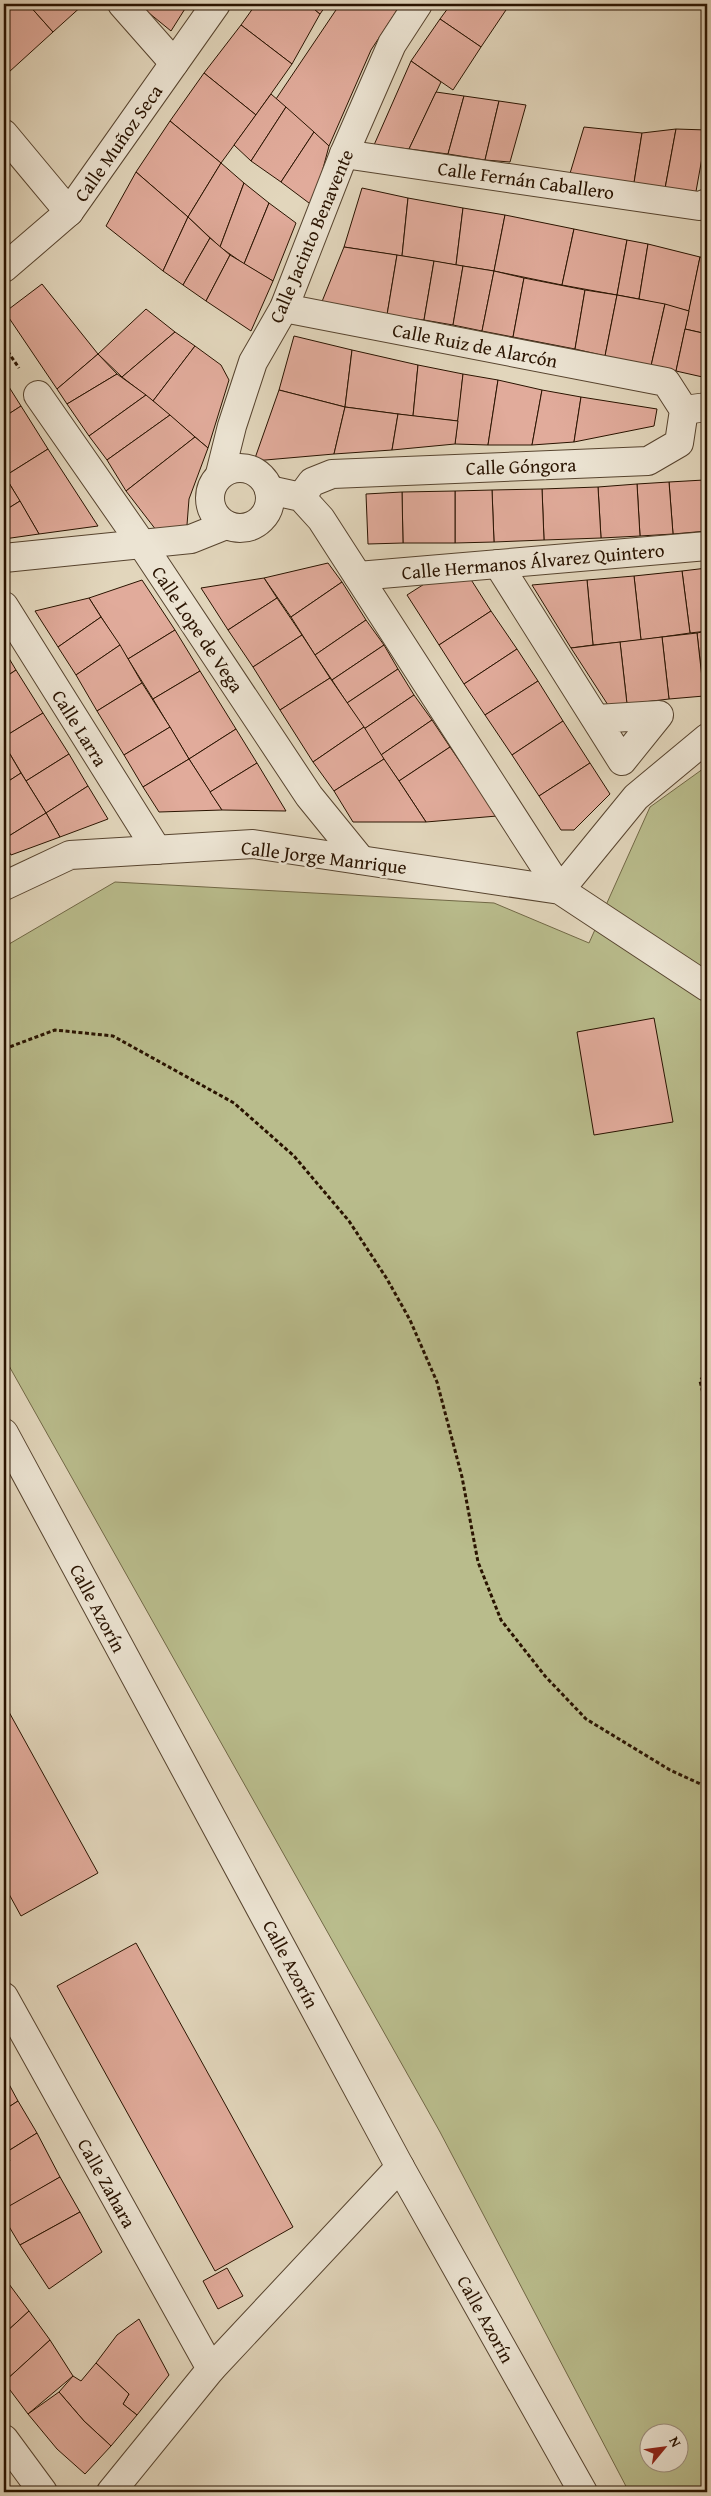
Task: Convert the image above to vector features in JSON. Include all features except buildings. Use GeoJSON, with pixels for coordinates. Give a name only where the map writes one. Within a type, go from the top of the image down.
{"type":"FeatureCollection","features":[{"type":"Feature","properties":{"kind":"street"},"geometry":{"type":"LineString","coordinates":[[122,4],[174,63]]}},
{"type":"Feature","properties":{"kind":"street","name":"Calle Muñoz Seca"},"geometry":{"type":"LineString","coordinates":[[4,268],[69,212],[216,4]]}},
{"type":"Feature","properties":{"kind":"street","name":"Calle Jacinto Benavente"},"geometry":{"type":"LineString","coordinates":[[220,474],[232,426],[253,362],[284,308],[344,154],[392,44],[418,4]]}},
{"type":"Feature","properties":{"kind":"street"},"geometry":{"type":"LineString","coordinates":[[4,134],[69,212]]}},
{"type":"Feature","properties":{"kind":"street","name":"Calle Fernán Caballero"},"geometry":{"type":"LineString","coordinates":[[344,154],[699,206],[707,203]]}},
{"type":"Feature","properties":{"kind":"street","name":"Calle Ruiz de Alarcón"},"geometry":{"type":"LineString","coordinates":[[284,308],[666,382]]}},
{"type":"Feature","properties":{"kind":"street","name":"Calle Góngora"},"geometry":{"type":"LineString","coordinates":[[301,497],[312,482],[332,474],[648,461],[679,443],[696,408],[666,382]]}},
{"type":"Feature","properties":{"kind":"street","name":"Calle Lope de Vega"},"geometry":{"type":"LineString","coordinates":[[38,395],[141,543],[309,796],[361,860]]}},
{"type":"Feature","properties":{"kind":"street"},"geometry":{"type":"LineString","coordinates":[[239,467],[249,469],[264,481],[269,490],[270,500],[263,518],[246,528],[235,529],[217,520],[209,501],[214,482],[220,474],[239,467]]}},
{"type":"Feature","properties":{"kind":"street"},"geometry":{"type":"LineString","coordinates":[[269,490],[301,497]]}},
{"type":"Feature","properties":{"kind":"street","name":"Calle Jorge Manrique"},"geometry":{"type":"LineString","coordinates":[[301,497],[321,519],[560,890],[707,987]]}},
{"type":"Feature","properties":{"kind":"street"},"geometry":{"type":"LineString","coordinates":[[4,558],[190,539],[226,525]]}},
{"type":"Feature","properties":{"kind":"street","name":"Calle Hermanos Álvarez Quintero"},"geometry":{"type":"LineString","coordinates":[[358,576],[707,546]]}},
{"type":"Feature","properties":{"kind":"street"},"geometry":{"type":"LineString","coordinates":[[498,564],[596,719]]}},
{"type":"Feature","properties":{"kind":"street","name":"Calle Larra"},"geometry":{"type":"LineString","coordinates":[[4,606],[157,850]]}},
{"type":"Feature","properties":{"kind":"street"},"geometry":{"type":"LineString","coordinates":[[560,890],[636,797],[707,738]]}},
{"type":"Feature","properties":{"kind":"street","name":"Calle Jorge Manrique"},"geometry":{"type":"LineString","coordinates":[[4,886],[70,855],[253,844],[560,890]]}},
{"type":"Feature","properties":{"kind":"street","name":"Calle Azorín"},"geometry":{"type":"LineString","coordinates":[[4,1433],[400,2167],[583,2492]]}},
{"type":"Feature","properties":{"kind":"street","name":"Calle Zahara"},"geometry":{"type":"LineString","coordinates":[[4,1997],[211,2369]]}},
{"type":"Feature","properties":{"kind":"street"},"geometry":{"type":"LineString","coordinates":[[111,2492],[211,2369],[400,2167]]}},
{"type":"Feature","properties":{"kind":"street"},"geometry":{"type":"LineString","coordinates":[[4,2439],[43,2492]]}},
{"type":"Feature","properties":{"kind":"path"},"geometry":{"type":"LineString","coordinates":[[4,1049],[55,1030],[113,1036],[234,1103],[294,1156],[349,1221],[410,1320],[436,1382],[462,1477],[478,1562],[502,1620],[545,1676],[586,1719],[670,1770],[707,1787]]}},
{"type":"Feature","properties":{"kind":"path"},"geometry":{"type":"LineString","coordinates":[[707,1371],[700,1381],[707,1410]]}},
{"type":"Feature","properties":{"kind":"green space"},"geometry":{"type":"Polygon","coordinates":[[[707,766],[707,2492],[629,2492],[440,2132],[4,1357],[4,947],[115,882],[494,903],[589,943],[650,807],[707,766]]]}}]}
